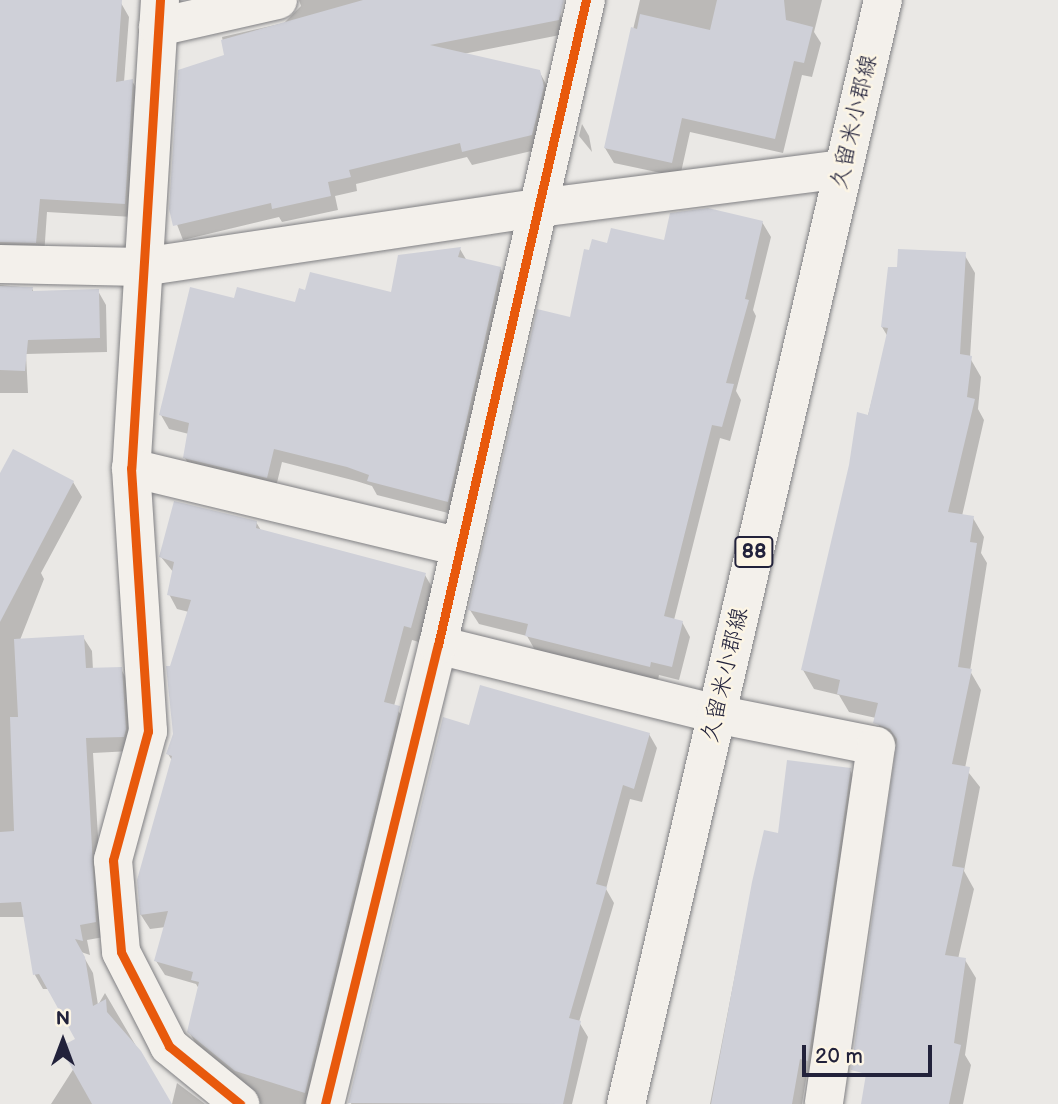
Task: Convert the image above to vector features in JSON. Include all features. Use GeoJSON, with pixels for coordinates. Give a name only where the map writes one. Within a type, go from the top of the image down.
{"type":"FeatureCollection","features":[{"type":"Feature","properties":{"kind":"street"},"geometry":{"type":"LineString","coordinates":[[240,1104],[169,1046],[121,952],[113,860],[148,731],[131,468],[159,13],[278,0]]}},
{"type":"Feature","properties":{"kind":"street"},"geometry":{"type":"LineString","coordinates":[[325,1104],[438,645],[586,0]]}},
{"type":"Feature","properties":{"kind":"street","name":"久留米小郡線"},"geometry":{"type":"LineString","coordinates":[[626,1104],[883,0]]}},
{"type":"Feature","properties":{"kind":"street"},"geometry":{"type":"LineString","coordinates":[[0,264],[142,267],[538,208],[843,169]]}},
{"type":"Feature","properties":{"kind":"street"},"geometry":{"type":"LineString","coordinates":[[131,468],[461,547]]}},
{"type":"Feature","properties":{"kind":"street"},"geometry":{"type":"LineString","coordinates":[[438,645],[716,714],[876,746],[824,1104]]}},
{"type":"Feature","properties":{"kind":"building"},"geometry":{"type":"Polygon","coordinates":[[[0,0],[122,0],[116,82],[133,79],[125,204],[40,199],[36,243],[0,242],[0,0]]]}},
{"type":"Feature","properties":{"kind":"building"},"geometry":{"type":"Polygon","coordinates":[[[363,0],[564,0],[559,20],[430,45],[540,70],[544,87],[532,135],[462,152],[460,143],[349,170],[351,177],[328,182],[331,196],[272,209],[271,203],[173,226],[169,209],[178,70],[224,55],[221,40],[363,0]]]}},
{"type":"Feature","properties":{"kind":"building"},"geometry":{"type":"Polygon","coordinates":[[[717,0],[784,0],[786,20],[813,27],[804,63],[794,61],[775,139],[682,118],[672,163],[604,148],[631,27],[637,29],[640,14],[710,30],[717,0]]]}},
{"type":"Feature","properties":{"kind":"building"},"geometry":{"type":"Polygon","coordinates":[[[708,208],[763,221],[745,299],[749,300],[726,383],[734,384],[722,427],[712,425],[664,616],[683,621],[672,667],[651,662],[650,667],[525,636],[528,624],[468,610],[537,309],[570,317],[584,249],[589,250],[592,239],[607,243],[611,228],[664,240],[670,213],[708,208]]]}},
{"type":"Feature","properties":{"kind":"building"},"geometry":{"type":"Polygon","coordinates":[[[461,247],[458,257],[501,267],[448,502],[367,481],[369,475],[347,467],[274,449],[267,478],[183,458],[189,423],[159,415],[190,287],[234,298],[237,287],[295,302],[299,288],[305,290],[310,272],[391,292],[398,255],[461,247]]]}},
{"type":"Feature","properties":{"kind":"building"},"geometry":{"type":"Polygon","coordinates":[[[898,249],[966,252],[960,354],[972,356],[967,397],[975,399],[948,512],[974,516],[970,542],[977,543],[958,667],[972,669],[952,764],[970,767],[952,866],[964,868],[945,955],[966,958],[954,1043],[961,1045],[949,1104],[861,1104],[866,1074],[851,1070],[897,739],[890,729],[873,723],[878,703],[837,694],[840,680],[801,670],[849,465],[857,412],[868,415],[888,328],[881,327],[888,267],[897,267],[898,249]]]}},
{"type":"Feature","properties":{"kind":"building"},"geometry":{"type":"Polygon","coordinates":[[[0,286],[33,287],[32,291],[99,289],[100,338],[28,340],[25,371],[0,370],[0,286]]]}},
{"type":"Feature","properties":{"kind":"building"},"geometry":{"type":"Polygon","coordinates":[[[13,449],[74,481],[0,622],[0,473],[13,449]]]}},
{"type":"Feature","properties":{"kind":"building"},"geometry":{"type":"Polygon","coordinates":[[[174,501],[257,521],[256,528],[426,573],[411,628],[404,626],[384,702],[400,706],[305,1093],[235,1071],[187,1032],[199,982],[191,980],[193,972],[154,961],[168,911],[140,915],[137,880],[172,756],[166,754],[173,734],[166,666],[170,666],[191,600],[167,595],[174,562],[159,557],[174,501]]]}},
{"type":"Feature","properties":{"kind":"building"},"geometry":{"type":"Polygon","coordinates":[[[84,635],[86,668],[122,667],[126,729],[124,737],[86,738],[96,922],[80,925],[83,941],[75,939],[85,957],[93,1006],[106,999],[107,1012],[141,1051],[172,1104],[92,1104],[60,1047],[75,1039],[39,974],[33,975],[21,902],[0,903],[0,832],[14,831],[10,717],[18,717],[14,639],[84,635]]]}},
{"type":"Feature","properties":{"kind":"building"},"geometry":{"type":"Polygon","coordinates":[[[480,685],[650,733],[634,789],[623,785],[596,884],[607,887],[569,1018],[581,1021],[563,1104],[348,1103],[443,717],[469,725],[480,685]]]}},
{"type":"Feature","properties":{"kind":"building"},"geometry":{"type":"Polygon","coordinates":[[[787,760],[851,768],[808,1061],[800,1059],[792,1104],[711,1104],[752,882],[764,830],[778,833],[787,760]]]}},
{"type":"Feature","properties":{"kind":"cycle path"},"geometry":{"type":"LineString","coordinates":[[160,0],[131,468],[148,731],[113,860],[121,952],[169,1046],[240,1104]]}},
{"type":"Feature","properties":{"kind":"cycle path"},"geometry":{"type":"LineString","coordinates":[[325,1104],[438,645],[586,0]]}}]}
